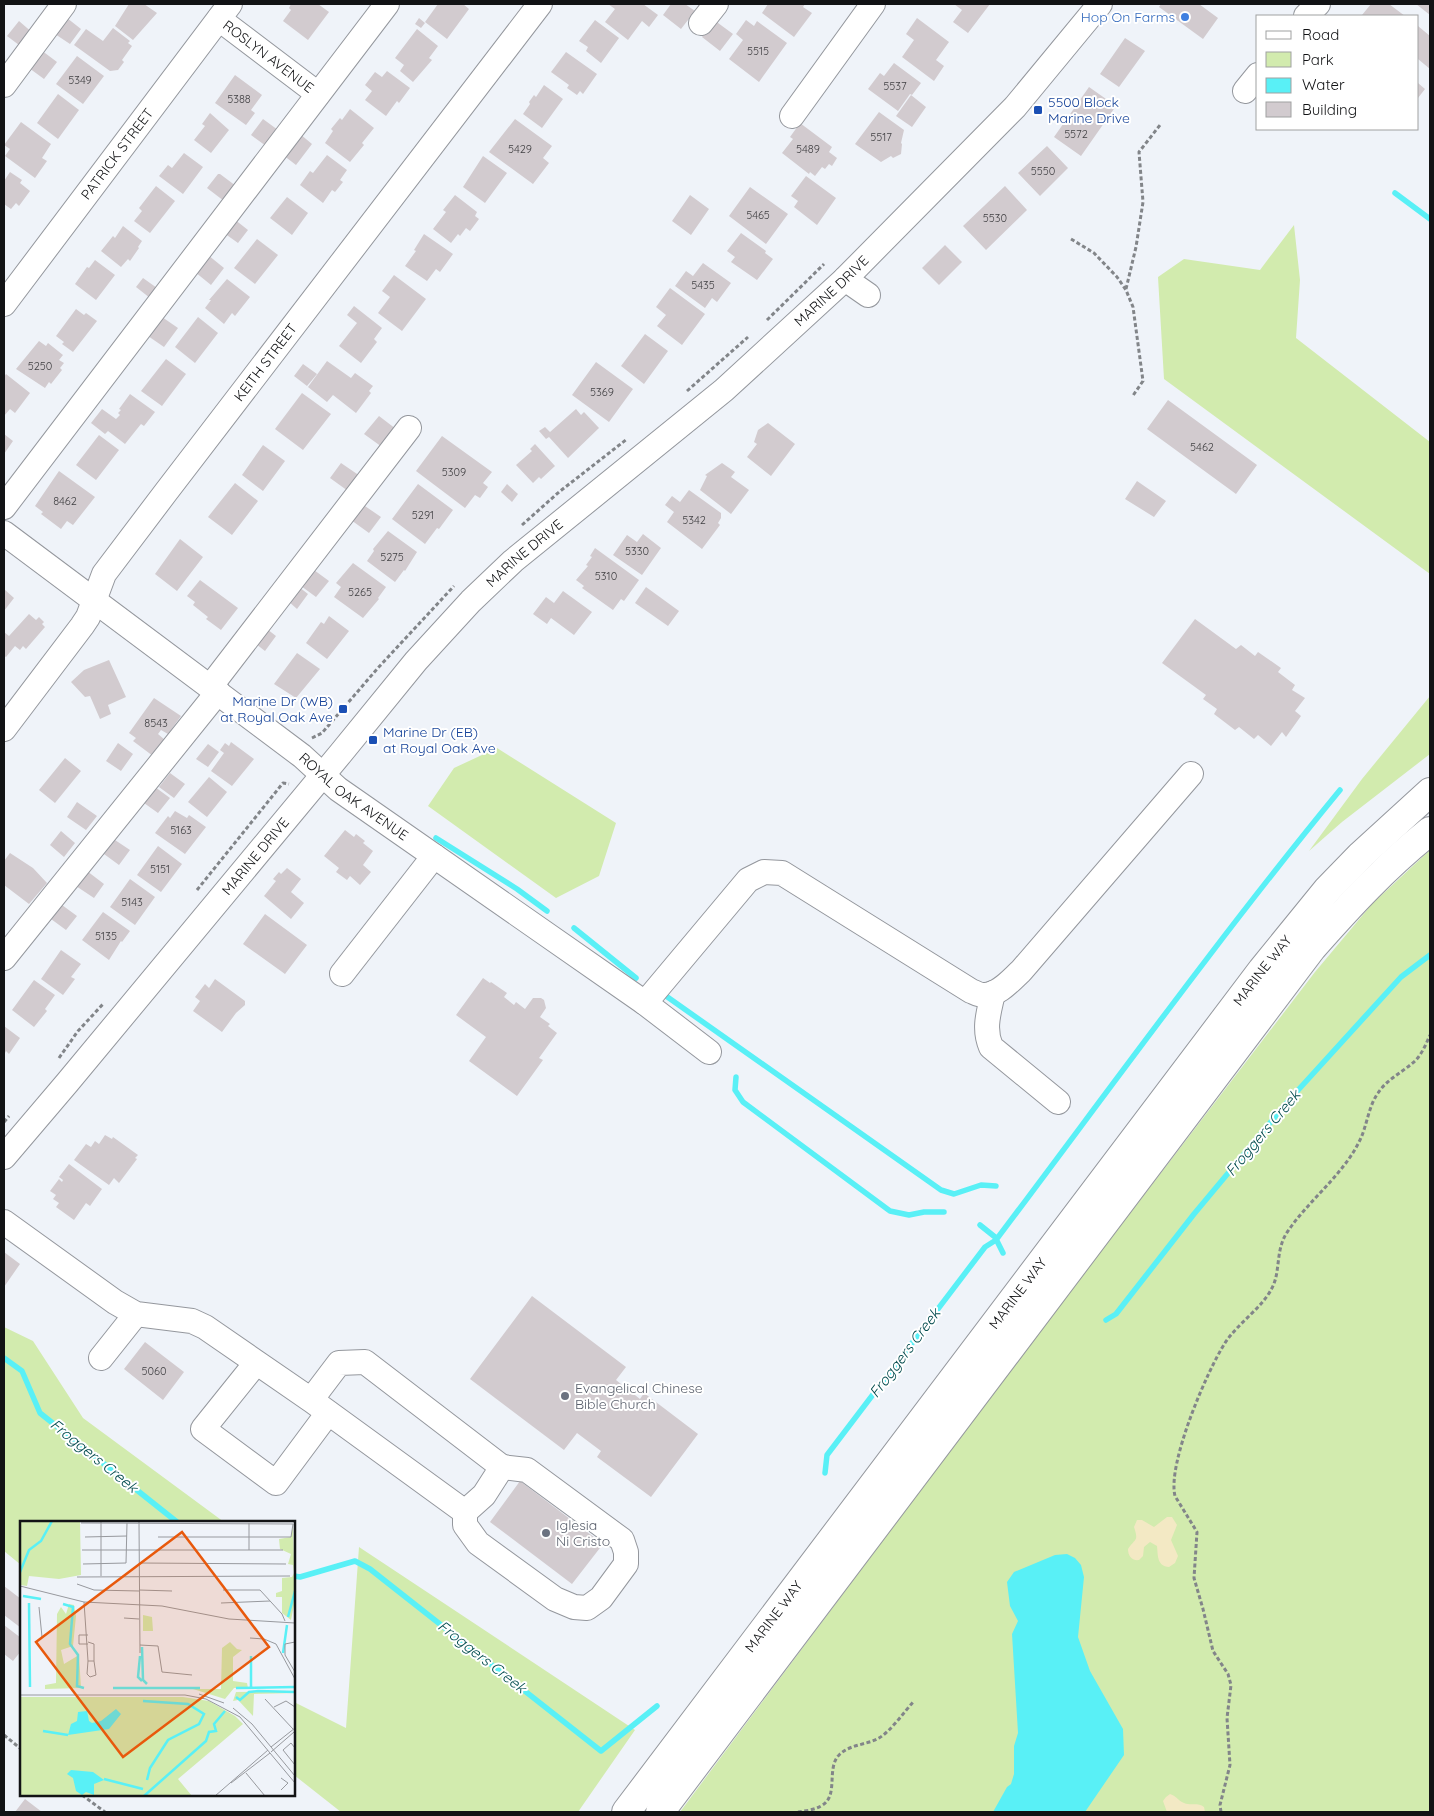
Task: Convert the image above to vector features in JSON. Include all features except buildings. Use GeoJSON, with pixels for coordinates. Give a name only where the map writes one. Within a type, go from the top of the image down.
{"type":"FeatureCollection","features":[{"type":"Feature","properties":{"kind":"main road","name":"MARINE WAY"},"geometry":{"type":"LineString","coordinates":[[626,1812],[1262,970],[1334,883],[1361,855],[1430,792]]}},
{"type":"Feature","properties":{"kind":"main road","name":"MARINE WAY"},"geometry":{"type":"LineString","coordinates":[[660,1812],[1312,948],[1356,898],[1407,849],[1430,831]]}},
{"type":"Feature","properties":{"kind":"street"},"geometry":{"type":"LineString","coordinates":[[4,85],[64,4]]}},
{"type":"Feature","properties":{"kind":"street"},"geometry":{"type":"LineString","coordinates":[[4,507],[388,4]]}},
{"type":"Feature","properties":{"kind":"street","name":"KEITH STREET"},"geometry":{"type":"LineString","coordinates":[[4,729],[12,702],[82,626],[104,574],[540,4]]}},
{"type":"Feature","properties":{"kind":"street"},"geometry":{"type":"LineString","coordinates":[[701,23],[716,4]]}},
{"type":"Feature","properties":{"kind":"street"},"geometry":{"type":"LineString","coordinates":[[792,116],[873,4]]}},
{"type":"Feature","properties":{"kind":"street","name":"MARINE DRIVE"},"geometry":{"type":"LineString","coordinates":[[4,1157],[323,775],[416,660],[471,601],[513,561],[724,390],[845,279],[1015,107],[1100,4]]}},
{"type":"Feature","properties":{"kind":"street"},"geometry":{"type":"LineString","coordinates":[[1307,15],[1318,4]]}},
{"type":"Feature","properties":{"kind":"street","name":"ROSLYN AVENUE"},"geometry":{"type":"LineString","coordinates":[[224,11],[318,94]]}},
{"type":"Feature","properties":{"kind":"street","name":"PATRICK STREET"},"geometry":{"type":"LineString","coordinates":[[4,304],[224,11]]}},
{"type":"Feature","properties":{"kind":"street"},"geometry":{"type":"LineString","coordinates":[[845,279],[868,295]]}},
{"type":"Feature","properties":{"kind":"street"},"geometry":{"type":"LineString","coordinates":[[4,958],[214,690],[409,428]]}},
{"type":"Feature","properties":{"kind":"street","name":"ROYAL OAK AVENUE"},"geometry":{"type":"LineString","coordinates":[[4,533],[302,756],[338,789],[645,1003],[709,1052]]}},
{"type":"Feature","properties":{"kind":"street"},"geometry":{"type":"LineString","coordinates":[[645,1003],[748,880],[764,872],[782,873],[971,991],[983,995],[993,993],[1021,971],[1191,774]]}},
{"type":"Feature","properties":{"kind":"street"},"geometry":{"type":"LineString","coordinates":[[342,974],[434,856]]}},
{"type":"Feature","properties":{"kind":"street"},"geometry":{"type":"LineString","coordinates":[[993,993],[986,1023],[986,1036],[991,1046],[1058,1102]]}},
{"type":"Feature","properties":{"kind":"street"},"geometry":{"type":"LineString","coordinates":[[4,1222],[115,1302],[136,1314],[192,1322],[205,1327],[320,1406],[465,1512],[466,1526],[478,1543],[555,1600],[574,1607],[587,1608],[601,1598],[626,1564],[626,1552],[622,1540],[527,1470],[502,1467],[365,1362],[339,1363],[320,1406],[276,1483],[203,1429],[256,1363]]}},
{"type":"Feature","properties":{"kind":"street"},"geometry":{"type":"LineString","coordinates":[[102,1358],[136,1314]]}},
{"type":"Feature","properties":{"kind":"street"},"geometry":{"type":"LineString","coordinates":[[465,1512],[484,1495],[502,1467]]}},
{"type":"Feature","properties":{"kind":"path"},"geometry":{"type":"LineString","coordinates":[[1126,290],[1136,247],[1143,202],[1140,152],[1160,124]]}},
{"type":"Feature","properties":{"kind":"path"},"geometry":{"type":"LineString","coordinates":[[1071,239],[1094,253],[1117,277],[1126,290],[1133,307],[1143,381],[1132,397]]}},
{"type":"Feature","properties":{"kind":"path"},"geometry":{"type":"LineString","coordinates":[[197,891],[283,783],[290,784]]}},
{"type":"Feature","properties":{"kind":"path"},"geometry":{"type":"LineString","coordinates":[[56,1061],[78,1031],[110,997]]}},
{"type":"Feature","properties":{"kind":"path"},"geometry":{"type":"LineString","coordinates":[[1221,1812],[1220,1805],[1230,1765],[1227,1718],[1231,1686],[1228,1674],[1213,1651],[1203,1609],[1195,1586],[1197,1532],[1175,1496],[1173,1489],[1174,1472],[1199,1396],[1225,1344],[1272,1289],[1278,1253],[1284,1237],[1334,1178],[1359,1143],[1377,1094],[1386,1083],[1420,1056],[1430,1035]]}},
{"type":"Feature","properties":{"kind":"path"},"geometry":{"type":"LineString","coordinates":[[4,1122],[10,1115]]}},
{"type":"Feature","properties":{"kind":"path"},"geometry":{"type":"LineString","coordinates":[[798,1812],[824,1805],[830,1797],[832,1770],[841,1754],[854,1746],[881,1737],[914,1701]]}},
{"type":"Feature","properties":{"kind":"path"},"geometry":{"type":"LineString","coordinates":[[4,1736],[20,1748]]}},
{"type":"Feature","properties":{"kind":"path"},"geometry":{"type":"LineString","coordinates":[[83,1796],[105,1812]]}},
{"type":"Feature","properties":{"kind":"green space"},"geometry":{"type":"Polygon","coordinates":[[[1294,225],[1300,280],[1296,338],[1430,442],[1430,574],[1164,379],[1158,277],[1184,259],[1260,270],[1294,225]]]}},
{"type":"Feature","properties":{"kind":"green space"},"geometry":{"type":"Polygon","coordinates":[[[1430,696],[1430,754],[1342,822],[1309,851],[1362,779],[1430,696]]]}},
{"type":"Feature","properties":{"kind":"green space"},"geometry":{"type":"Polygon","coordinates":[[[497,748],[616,823],[599,876],[556,898],[428,806],[454,768],[497,748]]]}},
{"type":"Feature","properties":{"kind":"green space"},"geometry":{"type":"Polygon","coordinates":[[[1430,850],[1430,1812],[680,1812],[1029,1345],[1315,972],[1372,904],[1430,850]]]}},
{"type":"Feature","properties":{"kind":"green space"},"geometry":{"type":"Polygon","coordinates":[[[4,1327],[33,1341],[83,1418],[223,1521],[20,1521],[20,1564],[4,1551],[4,1327]]]}},
{"type":"Feature","properties":{"kind":"green space"},"geometry":{"type":"Polygon","coordinates":[[[359,1547],[635,1730],[578,1812],[341,1812],[295,1776],[295,1702],[346,1728],[359,1547]]]}},
{"type":"Feature","properties":{"kind":"sand"},"geometry":{"type":"Polygon","coordinates":[[[1167,1517],[1172,1517],[1177,1525],[1171,1540],[1178,1556],[1175,1563],[1169,1567],[1162,1565],[1159,1560],[1157,1546],[1150,1542],[1144,1547],[1143,1556],[1139,1560],[1131,1558],[1128,1549],[1136,1540],[1134,1527],[1137,1520],[1142,1520],[1154,1527],[1167,1517]]]}},
{"type":"Feature","properties":{"kind":"sand"},"geometry":{"type":"Polygon","coordinates":[[[1170,1794],[1184,1803],[1197,1804],[1204,1807],[1205,1812],[1167,1812],[1163,1801],[1170,1794]]]}},
{"type":"Feature","properties":{"kind":"water"},"geometry":{"type":"Polygon","coordinates":[[[1067,1554],[1075,1558],[1081,1565],[1084,1577],[1078,1637],[1090,1671],[1123,1729],[1124,1755],[1085,1812],[993,1812],[1007,1787],[1011,1784],[1014,1774],[1014,1746],[1018,1733],[1012,1634],[1018,1621],[1010,1606],[1007,1582],[1014,1572],[1055,1555],[1067,1554]]]}},
{"type":"Feature","properties":{"kind":"waterway"},"geometry":{"type":"LineString","coordinates":[[1395,193],[1430,219]]}},
{"type":"Feature","properties":{"kind":"waterway"},"geometry":{"type":"LineString","coordinates":[[825,1473],[827,1455],[985,1247],[996,1240],[1208,957],[1340,790]]}},
{"type":"Feature","properties":{"kind":"waterway"},"geometry":{"type":"LineString","coordinates":[[436,838],[517,889],[547,911]]}},
{"type":"Feature","properties":{"kind":"waterway"},"geometry":{"type":"LineString","coordinates":[[574,928],[636,978]]}},
{"type":"Feature","properties":{"kind":"waterway","name":"Froggers Creek"},"geometry":{"type":"LineString","coordinates":[[1106,1320],[1116,1314],[1194,1214],[1290,1099],[1401,977],[1430,955]]}},
{"type":"Feature","properties":{"kind":"waterway"},"geometry":{"type":"LineString","coordinates":[[666,996],[941,1190],[954,1194],[981,1185],[996,1186]]}},
{"type":"Feature","properties":{"kind":"waterway"},"geometry":{"type":"LineString","coordinates":[[736,1077],[735,1090],[743,1102],[890,1211],[909,1215],[924,1212],[944,1212]]}},
{"type":"Feature","properties":{"kind":"waterway","name":"Froggers Creek"},"geometry":{"type":"LineString","coordinates":[[980,1225],[995,1237],[1003,1253]]}},
{"type":"Feature","properties":{"kind":"waterway","name":"Froggers Creek"},"geometry":{"type":"LineString","coordinates":[[4,1358],[22,1371],[40,1413],[176,1521]]}},
{"type":"Feature","properties":{"kind":"waterway","name":"Froggers Creek"},"geometry":{"type":"LineString","coordinates":[[295,1576],[300,1577],[355,1561],[370,1569],[601,1751],[657,1706]]}},
{"type":"Feature","properties":{"kind":"place","name":"Hop On Farms"},"geometry":{"type":"Point","coordinates":[1185,17]}},
{"type":"Feature","properties":{"kind":"place","name":"5500 Block Marine Drive"},"geometry":{"type":"Point","coordinates":[1038,110]}},
{"type":"Feature","properties":{"kind":"place","name":"Marine Dr (WB) at Royal Oak Ave"},"geometry":{"type":"Point","coordinates":[343,709]}},
{"type":"Feature","properties":{"kind":"place","name":"Marine Dr (EB) at Royal Oak Ave"},"geometry":{"type":"Point","coordinates":[373,740]}},
{"type":"Feature","properties":{"kind":"place","name":"Evangelical Chinese Bible Church"},"geometry":{"type":"Point","coordinates":[565,1396]}},
{"type":"Feature","properties":{"kind":"place","name":"Iglesia Ni Cristo"},"geometry":{"type":"Point","coordinates":[546,1533]}}]}
